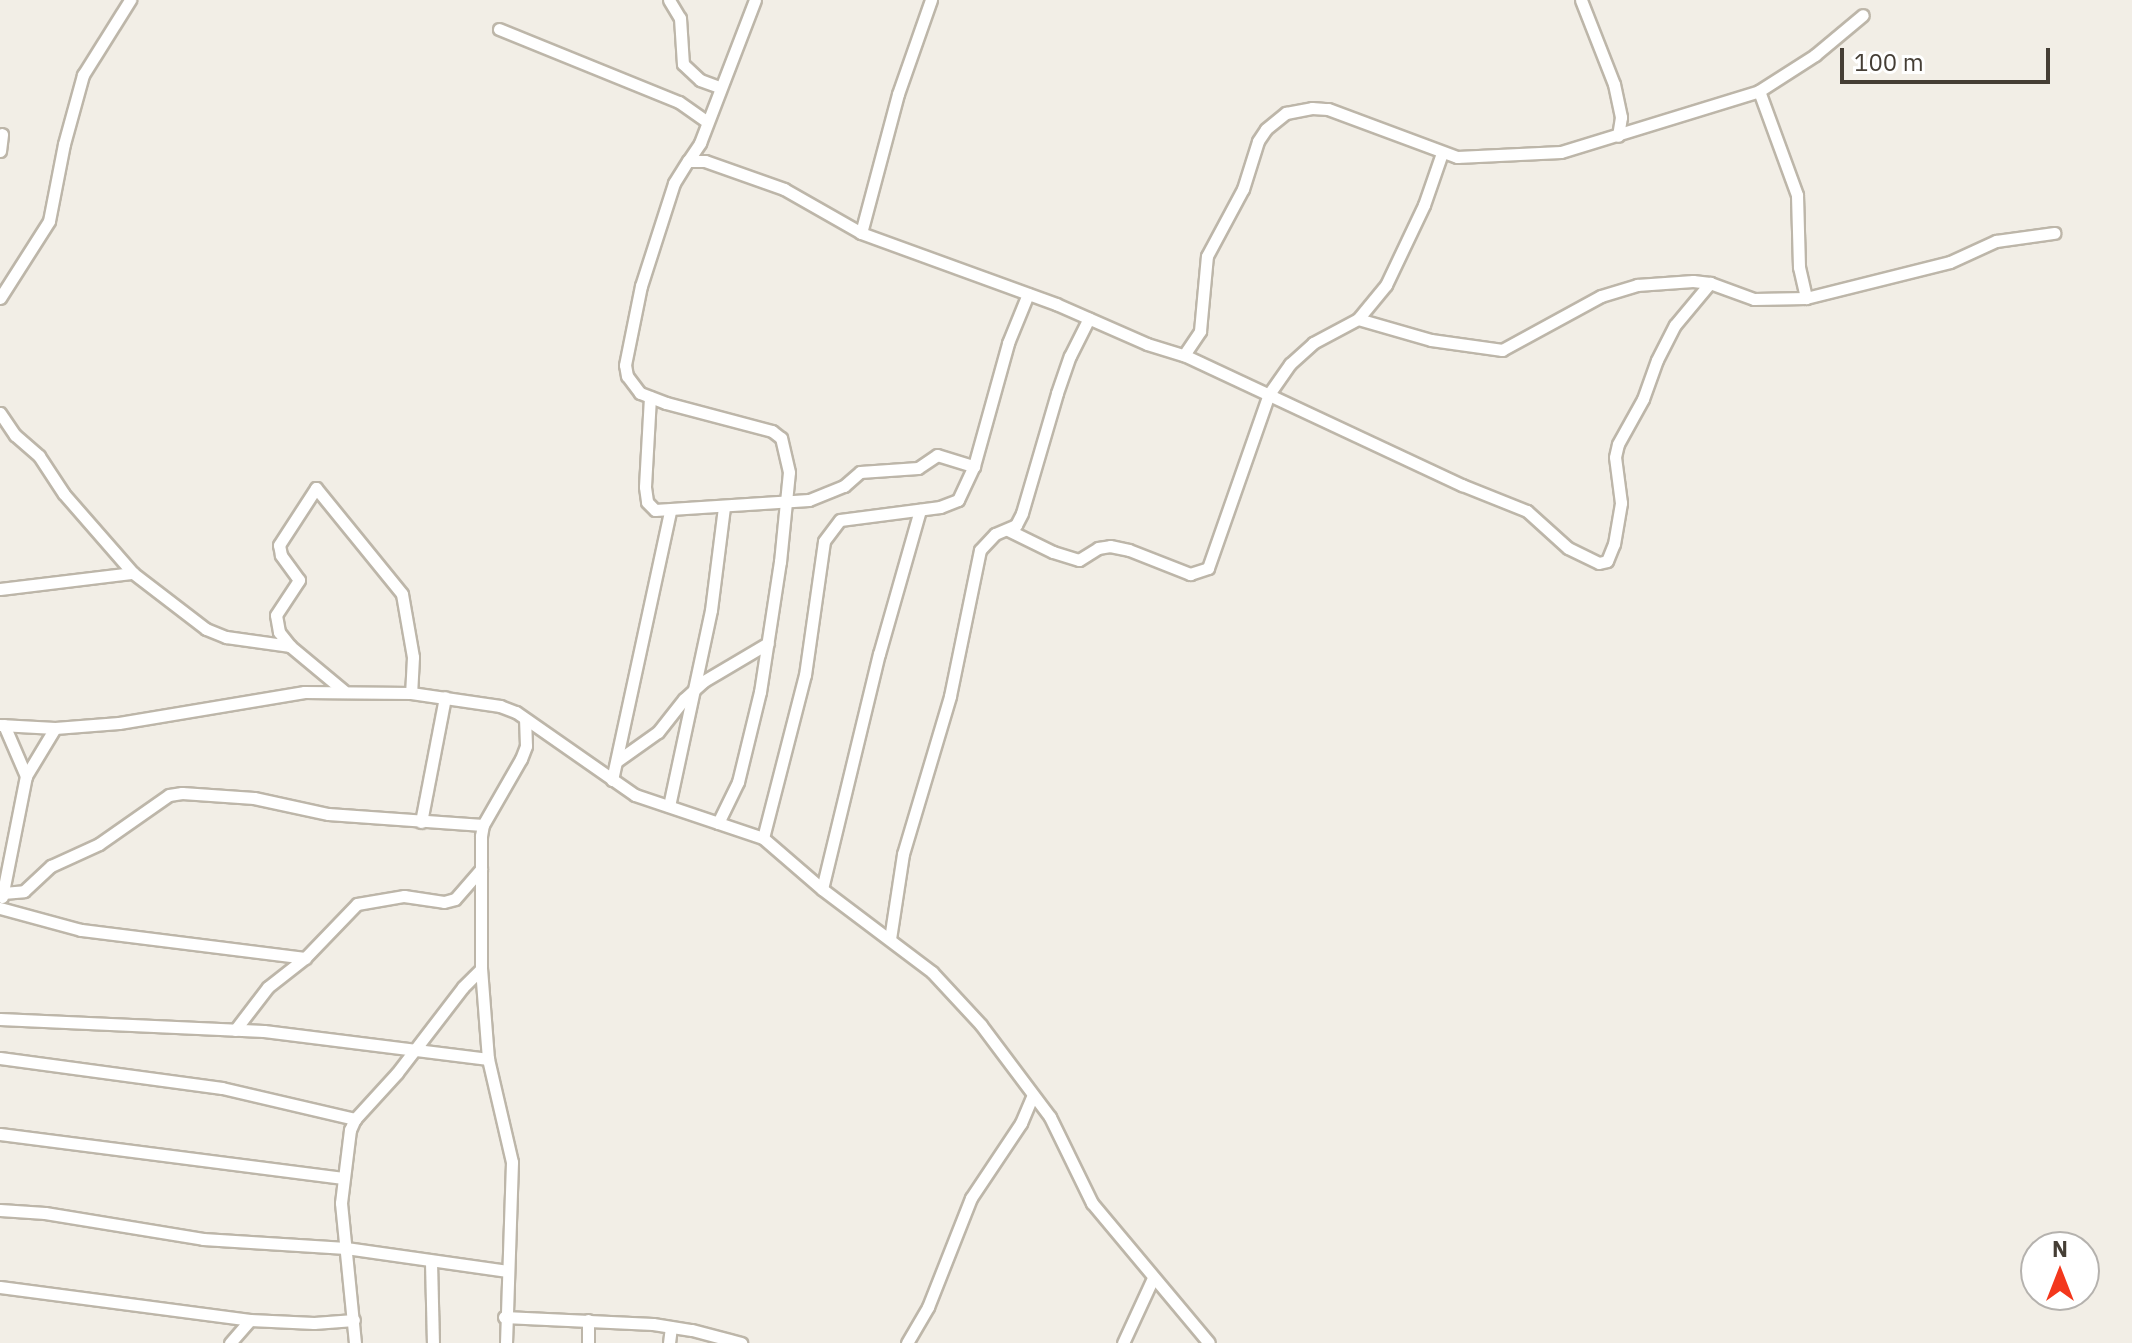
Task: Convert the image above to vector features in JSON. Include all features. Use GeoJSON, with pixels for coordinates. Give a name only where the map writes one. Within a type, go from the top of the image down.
{"type":"FeatureCollection","features":[{"type":"Feature","properties":{"kind":"street"},"geometry":{"type":"LineString","coordinates":[[0,298],[49,221],[64,144],[83,75],[130,0]]}},
{"type":"Feature","properties":{"kind":"street"},"geometry":{"type":"LineString","coordinates":[[669,0],[680,18],[683,64],[700,80],[719,87]]}},
{"type":"Feature","properties":{"kind":"street"},"geometry":{"type":"LineString","coordinates":[[718,823],[738,782],[747,753],[768,643],[787,501],[786,451],[781,438],[772,431],[650,397],[633,386],[625,365],[641,286],[674,183],[700,143],[755,0]]}},
{"type":"Feature","properties":{"kind":"street"},"geometry":{"type":"LineString","coordinates":[[861,233],[898,94],[931,0]]}},
{"type":"Feature","properties":{"kind":"street"},"geometry":{"type":"LineString","coordinates":[[1581,0],[1614,84],[1621,117],[1618,136]]}},
{"type":"Feature","properties":{"kind":"street"},"geometry":{"type":"LineString","coordinates":[[1184,355],[1200,331],[1207,256],[1243,189],[1258,141],[1276,120],[1298,109],[1328,109],[1442,153],[1475,159],[1561,152],[1759,91],[1803,64],[1863,15]]}},
{"type":"Feature","properties":{"kind":"street"},"geometry":{"type":"LineString","coordinates":[[499,29],[679,102],[706,121]]}},
{"type":"Feature","properties":{"kind":"street"},"geometry":{"type":"LineString","coordinates":[[1759,91],[1797,195],[1799,267],[1806,298]]}},
{"type":"Feature","properties":{"kind":"street"},"geometry":{"type":"LineString","coordinates":[[0,151],[2,134]]}},
{"type":"Feature","properties":{"kind":"street"},"geometry":{"type":"LineString","coordinates":[[1008,530],[1053,552],[1079,560],[1098,548],[1110,546],[1199,574],[1208,568],[1269,394],[1279,376],[1313,343],[1358,319],[1386,285],[1442,153]]}},
{"type":"Feature","properties":{"kind":"street"},"geometry":{"type":"LineString","coordinates":[[688,161],[705,161],[784,189],[861,233],[1028,294],[1147,344],[1184,355],[1462,485],[1527,511],[1580,556],[1592,561],[1607,561],[1621,503],[1615,457],[1618,444],[1643,399],[1657,360],[1675,325],[1710,283]]}},
{"type":"Feature","properties":{"kind":"street"},"geometry":{"type":"LineString","coordinates":[[1358,319],[1431,340],[1502,350],[1612,291],[1637,285],[1710,283],[1754,299],[1806,298],[1950,262],[1996,241],[2054,233]]}},
{"type":"Feature","properties":{"kind":"street"},"geometry":{"type":"LineString","coordinates":[[763,838],[805,675],[824,541],[840,520],[920,510],[958,500],[974,466],[1008,343],[1028,294]]}},
{"type":"Feature","properties":{"kind":"street"},"geometry":{"type":"LineString","coordinates":[[890,939],[903,854],[950,696],[980,550],[995,534],[1008,530],[1022,513],[1061,381],[1089,318]]}},
{"type":"Feature","properties":{"kind":"street"},"geometry":{"type":"LineString","coordinates":[[650,397],[645,487],[647,502],[655,510],[724,507],[826,496],[860,472],[918,468],[937,455],[974,466]]}},
{"type":"Feature","properties":{"kind":"street"},"geometry":{"type":"LineString","coordinates":[[0,413],[15,435],[39,456],[64,494],[133,573],[206,629],[226,637],[290,646]]}},
{"type":"Feature","properties":{"kind":"street"},"geometry":{"type":"LineString","coordinates":[[344,691],[290,646],[279,632],[276,615],[299,580],[281,555],[279,545],[316,488],[406,603],[413,657],[411,693]]}},
{"type":"Feature","properties":{"kind":"street"},"geometry":{"type":"LineString","coordinates":[[669,806],[711,610],[724,507]]}},
{"type":"Feature","properties":{"kind":"street"},"geometry":{"type":"LineString","coordinates":[[822,889],[879,654],[920,510]]}},
{"type":"Feature","properties":{"kind":"street"},"geometry":{"type":"LineString","coordinates":[[612,780],[670,511]]}},
{"type":"Feature","properties":{"kind":"street"},"geometry":{"type":"LineString","coordinates":[[0,589],[133,573]]}},
{"type":"Feature","properties":{"kind":"street"},"geometry":{"type":"LineString","coordinates":[[617,761],[658,732],[694,690],[768,643]]}},
{"type":"Feature","properties":{"kind":"street"},"geometry":{"type":"LineString","coordinates":[[26,776],[2,725],[55,728],[119,723],[304,692],[411,693],[500,706],[516,712],[635,795],[763,838],[956,996],[1060,1133],[1092,1203],[1209,1343]]}},
{"type":"Feature","properties":{"kind":"street"},"geometry":{"type":"LineString","coordinates":[[421,822],[445,697]]}},
{"type":"Feature","properties":{"kind":"street"},"geometry":{"type":"LineString","coordinates":[[506,1343],[504,1317],[512,1162],[488,1059],[481,969],[481,869],[483,825],[521,759],[526,746],[525,720]]}},
{"type":"Feature","properties":{"kind":"street"},"geometry":{"type":"LineString","coordinates":[[55,728],[26,776],[0,909],[81,930],[305,958]]}},
{"type":"Feature","properties":{"kind":"street"},"geometry":{"type":"LineString","coordinates":[[3,893],[24,891],[51,866],[99,844],[169,795],[182,793],[254,798],[328,814],[483,825]]}},
{"type":"Feature","properties":{"kind":"street"},"geometry":{"type":"LineString","coordinates":[[235,1030],[268,987],[305,958],[357,904],[390,896],[444,902],[455,899],[481,869]]}},
{"type":"Feature","properties":{"kind":"street"},"geometry":{"type":"LineString","coordinates":[[355,1343],[341,1203],[348,1140],[355,1119],[481,969]]}},
{"type":"Feature","properties":{"kind":"street"},"geometry":{"type":"LineString","coordinates":[[0,1019],[335,1037],[488,1059]]}},
{"type":"Feature","properties":{"kind":"street"},"geometry":{"type":"LineString","coordinates":[[0,1058],[222,1088],[355,1119]]}},
{"type":"Feature","properties":{"kind":"street"},"geometry":{"type":"LineString","coordinates":[[907,1343],[928,1307],[971,1198],[1021,1123],[1032,1097]]}},
{"type":"Feature","properties":{"kind":"street"},"geometry":{"type":"LineString","coordinates":[[0,1134],[183,1156],[273,1172],[343,1178]]}},
{"type":"Feature","properties":{"kind":"street"},"geometry":{"type":"LineString","coordinates":[[0,1210],[45,1213],[203,1239],[346,1248],[507,1271]]}},
{"type":"Feature","properties":{"kind":"street"},"geometry":{"type":"LineString","coordinates":[[431,1262],[433,1343]]}},
{"type":"Feature","properties":{"kind":"street"},"geometry":{"type":"LineString","coordinates":[[1123,1343],[1153,1278]]}},
{"type":"Feature","properties":{"kind":"street"},"geometry":{"type":"LineString","coordinates":[[0,1287],[250,1320],[314,1323],[354,1320]]}},
{"type":"Feature","properties":{"kind":"street"},"geometry":{"type":"LineString","coordinates":[[504,1317],[671,1327],[741,1343]]}},
{"type":"Feature","properties":{"kind":"street"},"geometry":{"type":"LineString","coordinates":[[230,1343],[250,1320]]}},
{"type":"Feature","properties":{"kind":"street"},"geometry":{"type":"LineString","coordinates":[[588,1320],[588,1343]]}},
{"type":"Feature","properties":{"kind":"street"},"geometry":{"type":"LineString","coordinates":[[669,1343],[671,1327]]}}]}
